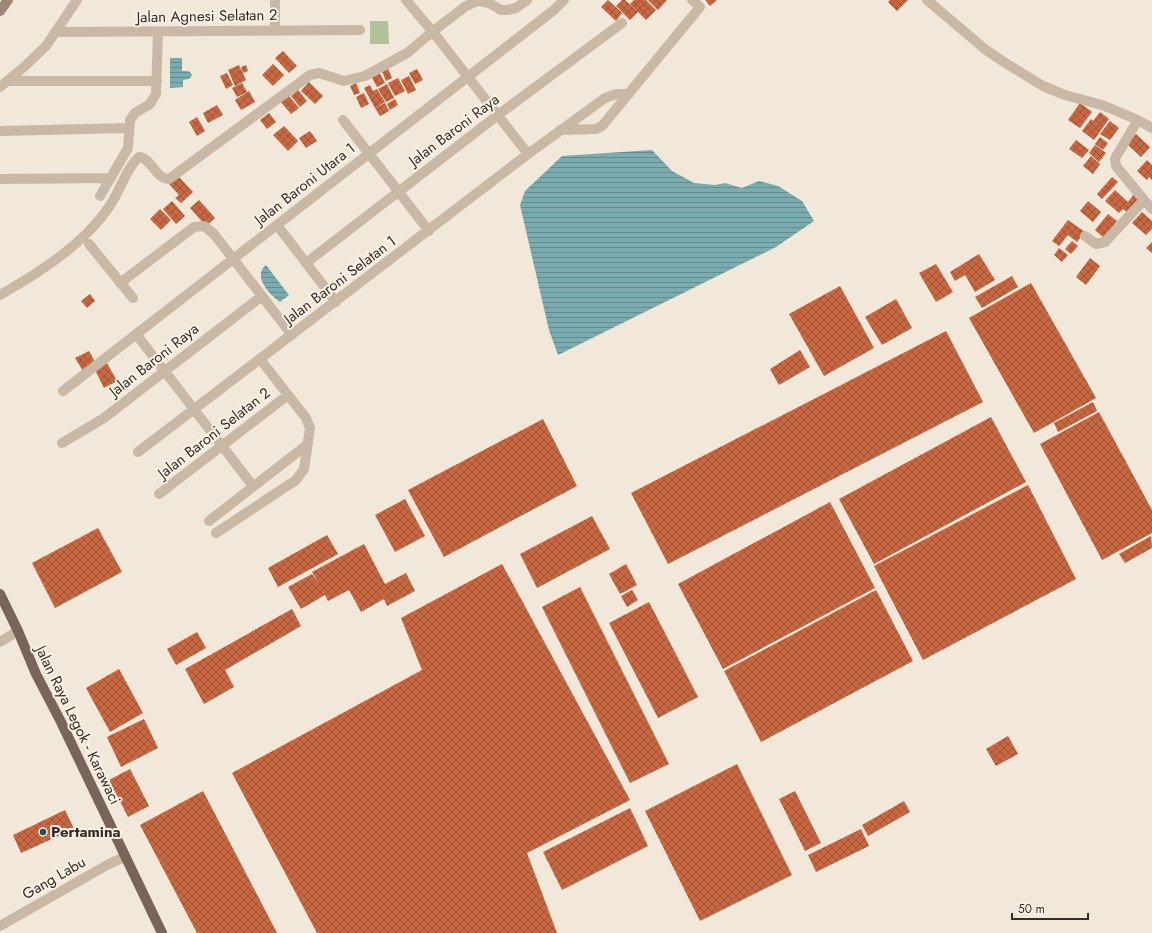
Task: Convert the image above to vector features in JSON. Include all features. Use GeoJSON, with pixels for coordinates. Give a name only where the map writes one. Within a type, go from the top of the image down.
{"type":"FeatureCollection","features":[{"type":"Feature","properties":{"kind":"main road","name":"Jalan Raya Legok - Karawaci"},"geometry":{"type":"LineString","coordinates":[[0,594],[18,631],[36,674],[61,722],[124,857],[162,933]]}},
{"type":"Feature","properties":{"kind":"street"},"geometry":{"type":"LineString","coordinates":[[0,11],[8,0]]}},
{"type":"Feature","properties":{"kind":"street"},"geometry":{"type":"LineString","coordinates":[[3,84],[46,46],[77,0]]}},
{"type":"Feature","properties":{"kind":"street"},"geometry":{"type":"LineString","coordinates":[[275,0],[275,31]]}},
{"type":"Feature","properties":{"kind":"street"},"geometry":{"type":"LineString","coordinates":[[406,0],[528,154]]}},
{"type":"Feature","properties":{"kind":"street"},"geometry":{"type":"LineString","coordinates":[[0,295],[24,282],[72,246],[90,230],[110,206],[131,167],[139,157],[144,158],[160,177],[169,179],[310,75],[319,73],[344,81],[365,76],[407,53],[466,6],[478,1],[489,3],[502,10],[507,10],[516,8],[526,0]]}},
{"type":"Feature","properties":{"kind":"street","name":"Jalan Baroni Utara 1"},"geometry":{"type":"LineString","coordinates":[[63,391],[554,10],[564,0]]}},
{"type":"Feature","properties":{"kind":"street"},"geometry":{"type":"LineString","coordinates":[[560,130],[596,129],[602,126],[700,7],[692,0]]}},
{"type":"Feature","properties":{"kind":"street"},"geometry":{"type":"LineString","coordinates":[[927,0],[986,50],[1043,86],[1065,95],[1102,105],[1138,120],[1152,128]]}},
{"type":"Feature","properties":{"kind":"street","name":"Jalan Baroni Raya"},"geometry":{"type":"LineString","coordinates":[[306,263],[498,115],[622,23]]}},
{"type":"Feature","properties":{"kind":"street","name":"Jalan Agnesi Selatan 2"},"geometry":{"type":"LineString","coordinates":[[55,32],[360,30]]}},
{"type":"Feature","properties":{"kind":"street"},"geometry":{"type":"LineString","coordinates":[[100,196],[128,148],[130,120],[135,113],[150,104],[156,94],[158,32]]}},
{"type":"Feature","properties":{"kind":"street"},"geometry":{"type":"LineString","coordinates":[[3,84],[157,81]]}},
{"type":"Feature","properties":{"kind":"street","name":"Jalan Baroni Selatan 1"},"geometry":{"type":"LineString","coordinates":[[138,452],[560,130],[605,98],[616,94],[629,94]]}},
{"type":"Feature","properties":{"kind":"street"},"geometry":{"type":"LineString","coordinates":[[342,120],[429,231]]}},
{"type":"Feature","properties":{"kind":"street"},"geometry":{"type":"LineString","coordinates":[[1138,120],[1116,155],[1116,166],[1152,209]]}},
{"type":"Feature","properties":{"kind":"street"},"geometry":{"type":"LineString","coordinates":[[0,131],[129,128]]}},
{"type":"Feature","properties":{"kind":"street"},"geometry":{"type":"LineString","coordinates":[[0,179],[111,178]]}},
{"type":"Feature","properties":{"kind":"street"},"geometry":{"type":"LineString","coordinates":[[1085,236],[1096,244],[1105,242],[1144,200]]}},
{"type":"Feature","properties":{"kind":"street"},"geometry":{"type":"LineString","coordinates":[[277,225],[336,302]]}},
{"type":"Feature","properties":{"kind":"street"},"geometry":{"type":"LineString","coordinates":[[120,282],[194,227],[204,226],[214,234],[292,335]]}},
{"type":"Feature","properties":{"kind":"street"},"geometry":{"type":"LineString","coordinates":[[89,244],[133,298]]}},
{"type":"Feature","properties":{"kind":"street","name":"Jalan Baroni Raya"},"geometry":{"type":"LineString","coordinates":[[62,444],[104,418],[262,296]]}},
{"type":"Feature","properties":{"kind":"street"},"geometry":{"type":"LineString","coordinates":[[136,334],[253,486]]}},
{"type":"Feature","properties":{"kind":"street"},"geometry":{"type":"LineString","coordinates":[[216,533],[296,480],[304,468],[310,428],[306,418],[260,359]]}},
{"type":"Feature","properties":{"kind":"street","name":"Jalan Baroni Selatan 2"},"geometry":{"type":"LineString","coordinates":[[159,494],[288,395]]}},
{"type":"Feature","properties":{"kind":"street"},"geometry":{"type":"LineString","coordinates":[[209,521],[308,444]]}},
{"type":"Feature","properties":{"kind":"street"},"geometry":{"type":"LineString","coordinates":[[0,642],[18,631]]}},
{"type":"Feature","properties":{"kind":"street","name":"Gang Labu"},"geometry":{"type":"LineString","coordinates":[[0,926],[107,865],[124,857]]}},
{"type":"Feature","properties":{"kind":"green space"},"geometry":{"type":"Polygon","coordinates":[[[370,21],[388,21],[389,44],[370,44],[370,21]]]}},
{"type":"Feature","properties":{"kind":"water"},"geometry":{"type":"Polygon","coordinates":[[[170,58],[182,58],[182,71],[187,71],[192,75],[189,79],[183,80],[183,87],[170,88],[170,58]]]}},
{"type":"Feature","properties":{"kind":"water"},"geometry":{"type":"Polygon","coordinates":[[[652,150],[672,171],[694,183],[715,185],[725,183],[742,188],[759,181],[778,186],[802,201],[814,221],[776,247],[558,355],[549,330],[520,205],[525,191],[562,156],[652,150]]]}},
{"type":"Feature","properties":{"kind":"water"},"geometry":{"type":"Polygon","coordinates":[[[266,265],[289,295],[280,302],[267,290],[262,280],[262,269],[266,265]]]}},
{"type":"Feature","properties":{"kind":"building"},"geometry":{"type":"Polygon","coordinates":[[[608,0],[622,13],[616,21],[601,7],[608,0]]]}},
{"type":"Feature","properties":{"kind":"building"},"geometry":{"type":"Polygon","coordinates":[[[622,0],[625,0],[638,12],[630,20],[616,6],[622,0]]]}},
{"type":"Feature","properties":{"kind":"building"},"geometry":{"type":"Polygon","coordinates":[[[634,0],[646,0],[656,10],[646,20],[630,4],[634,0]]]}},
{"type":"Feature","properties":{"kind":"building"},"geometry":{"type":"Polygon","coordinates":[[[648,0],[667,0],[658,10],[648,0]]]}},
{"type":"Feature","properties":{"kind":"building"},"geometry":{"type":"Polygon","coordinates":[[[705,0],[717,0],[710,6],[705,0]]]}},
{"type":"Feature","properties":{"kind":"building"},"geometry":{"type":"Polygon","coordinates":[[[890,0],[908,0],[897,11],[888,2],[890,0]]]}},
{"type":"Feature","properties":{"kind":"building"},"geometry":{"type":"Polygon","coordinates":[[[283,51],[297,66],[289,73],[275,58],[283,51]]]}},
{"type":"Feature","properties":{"kind":"building"},"geometry":{"type":"Polygon","coordinates":[[[273,64],[284,75],[273,86],[262,75],[273,64]]]}},
{"type":"Feature","properties":{"kind":"building"},"geometry":{"type":"Polygon","coordinates":[[[239,65],[246,80],[235,86],[228,70],[239,65]]]}},
{"type":"Feature","properties":{"kind":"building"},"geometry":{"type":"Polygon","coordinates":[[[246,65],[248,71],[243,73],[241,67],[246,65]]]}},
{"type":"Feature","properties":{"kind":"building"},"geometry":{"type":"Polygon","coordinates":[[[387,66],[392,78],[386,81],[381,69],[387,66]]]}},
{"type":"Feature","properties":{"kind":"building"},"geometry":{"type":"Polygon","coordinates":[[[417,69],[423,80],[415,84],[409,73],[417,69]]]}},
{"type":"Feature","properties":{"kind":"building"},"geometry":{"type":"Polygon","coordinates":[[[379,72],[385,83],[377,87],[371,76],[379,72]]]}},
{"type":"Feature","properties":{"kind":"building"},"geometry":{"type":"Polygon","coordinates":[[[227,73],[233,85],[226,89],[220,76],[227,73]]]}},
{"type":"Feature","properties":{"kind":"building"},"geometry":{"type":"Polygon","coordinates":[[[409,76],[416,90],[408,94],[401,80],[409,76]]]}},
{"type":"Feature","properties":{"kind":"building"},"geometry":{"type":"Polygon","coordinates":[[[398,78],[405,91],[395,96],[388,83],[398,78]]]}},
{"type":"Feature","properties":{"kind":"building"},"geometry":{"type":"Polygon","coordinates":[[[309,82],[323,96],[315,104],[301,91],[309,82]]]}},
{"type":"Feature","properties":{"kind":"building"},"geometry":{"type":"Polygon","coordinates":[[[242,83],[247,92],[237,97],[232,88],[242,83]]]}},
{"type":"Feature","properties":{"kind":"building"},"geometry":{"type":"Polygon","coordinates":[[[356,83],[360,93],[354,95],[350,86],[356,83]]]}},
{"type":"Feature","properties":{"kind":"building"},"geometry":{"type":"Polygon","coordinates":[[[387,84],[394,98],[386,102],[378,89],[387,84]]]}},
{"type":"Feature","properties":{"kind":"building"},"geometry":{"type":"Polygon","coordinates":[[[370,85],[373,91],[377,89],[385,102],[375,108],[364,88],[370,85]]]}},
{"type":"Feature","properties":{"kind":"building"},"geometry":{"type":"Polygon","coordinates":[[[298,90],[307,101],[300,107],[291,96],[298,90]]]}},
{"type":"Feature","properties":{"kind":"building"},"geometry":{"type":"Polygon","coordinates":[[[249,91],[255,102],[241,110],[235,100],[249,91]]]}},
{"type":"Feature","properties":{"kind":"building"},"geometry":{"type":"Polygon","coordinates":[[[364,93],[369,104],[361,108],[356,97],[364,93]]]}},
{"type":"Feature","properties":{"kind":"building"},"geometry":{"type":"Polygon","coordinates":[[[288,95],[299,108],[291,114],[280,101],[288,95]]]}},
{"type":"Feature","properties":{"kind":"building"},"geometry":{"type":"Polygon","coordinates":[[[395,99],[398,105],[390,110],[387,104],[395,99]]]}},
{"type":"Feature","properties":{"kind":"building"},"geometry":{"type":"Polygon","coordinates":[[[385,103],[389,111],[380,116],[375,108],[385,103]]]}},
{"type":"Feature","properties":{"kind":"building"},"geometry":{"type":"Polygon","coordinates":[[[1080,103],[1092,112],[1080,128],[1068,120],[1080,103]]]}},
{"type":"Feature","properties":{"kind":"building"},"geometry":{"type":"Polygon","coordinates":[[[217,105],[223,115],[208,123],[203,113],[217,105]]]}},
{"type":"Feature","properties":{"kind":"building"},"geometry":{"type":"Polygon","coordinates":[[[1100,112],[1109,119],[1094,140],[1082,131],[1091,119],[1093,121],[1100,112]]]}},
{"type":"Feature","properties":{"kind":"building"},"geometry":{"type":"Polygon","coordinates":[[[269,113],[276,122],[267,129],[260,120],[269,113]]]}},
{"type":"Feature","properties":{"kind":"building"},"geometry":{"type":"Polygon","coordinates":[[[197,117],[205,131],[197,136],[189,122],[197,117]]]}},
{"type":"Feature","properties":{"kind":"building"},"geometry":{"type":"Polygon","coordinates":[[[1110,121],[1119,128],[1110,140],[1100,134],[1110,121]]]}},
{"type":"Feature","properties":{"kind":"building"},"geometry":{"type":"Polygon","coordinates":[[[284,126],[298,141],[288,151],[273,135],[284,126]]]}},
{"type":"Feature","properties":{"kind":"building"},"geometry":{"type":"Polygon","coordinates":[[[310,131],[317,141],[306,148],[299,138],[310,131]]]}},
{"type":"Feature","properties":{"kind":"building"},"geometry":{"type":"Polygon","coordinates":[[[1136,134],[1150,147],[1141,157],[1127,144],[1136,134]]]}},
{"type":"Feature","properties":{"kind":"building"},"geometry":{"type":"Polygon","coordinates":[[[1100,137],[1108,143],[1103,150],[1095,144],[1100,137]]]}},
{"type":"Feature","properties":{"kind":"building"},"geometry":{"type":"Polygon","coordinates":[[[1076,140],[1089,150],[1082,158],[1069,149],[1076,140]]]}},
{"type":"Feature","properties":{"kind":"building"},"geometry":{"type":"Polygon","coordinates":[[[1095,145],[1106,153],[1099,162],[1089,153],[1095,145]]]}},
{"type":"Feature","properties":{"kind":"building"},"geometry":{"type":"Polygon","coordinates":[[[1091,156],[1100,164],[1093,174],[1083,166],[1091,156]]]}},
{"type":"Feature","properties":{"kind":"building"},"geometry":{"type":"Polygon","coordinates":[[[1147,160],[1152,165],[1152,180],[1149,177],[1147,180],[1137,171],[1147,160]]]}},
{"type":"Feature","properties":{"kind":"building"},"geometry":{"type":"Polygon","coordinates":[[[178,176],[193,192],[181,203],[175,198],[179,195],[169,184],[178,176]]]}},
{"type":"Feature","properties":{"kind":"building"},"geometry":{"type":"Polygon","coordinates":[[[1112,177],[1118,182],[1102,199],[1097,194],[1112,177]]]}},
{"type":"Feature","properties":{"kind":"building"},"geometry":{"type":"Polygon","coordinates":[[[1115,190],[1128,202],[1134,194],[1139,199],[1127,212],[1123,209],[1119,213],[1105,201],[1115,190]]]}},
{"type":"Feature","properties":{"kind":"building"},"geometry":{"type":"Polygon","coordinates":[[[199,200],[215,218],[206,226],[190,208],[199,200]]]}},
{"type":"Feature","properties":{"kind":"building"},"geometry":{"type":"Polygon","coordinates":[[[172,201],[185,216],[176,224],[163,209],[172,201]]]}},
{"type":"Feature","properties":{"kind":"building"},"geometry":{"type":"Polygon","coordinates":[[[1088,201],[1101,212],[1093,222],[1080,211],[1088,201]]]}},
{"type":"Feature","properties":{"kind":"building"},"geometry":{"type":"Polygon","coordinates":[[[160,209],[171,220],[161,230],[150,219],[160,209]]]}},
{"type":"Feature","properties":{"kind":"building"},"geometry":{"type":"Polygon","coordinates":[[[1142,212],[1152,221],[1152,229],[1146,235],[1132,223],[1142,212]]]}},
{"type":"Feature","properties":{"kind":"building"},"geometry":{"type":"Polygon","coordinates":[[[1108,214],[1117,221],[1104,238],[1095,230],[1108,214]]]}},
{"type":"Feature","properties":{"kind":"building"},"geometry":{"type":"Polygon","coordinates":[[[1068,220],[1085,232],[1077,242],[1068,235],[1059,246],[1052,241],[1068,220]]]}},
{"type":"Feature","properties":{"kind":"building"},"geometry":{"type":"Polygon","coordinates":[[[1072,241],[1078,246],[1071,254],[1065,249],[1072,241]]]}},
{"type":"Feature","properties":{"kind":"building"},"geometry":{"type":"Polygon","coordinates":[[[1152,242],[1152,253],[1146,248],[1152,242]]]}},
{"type":"Feature","properties":{"kind":"building"},"geometry":{"type":"Polygon","coordinates":[[[1059,248],[1068,255],[1062,262],[1054,255],[1059,248]]]}},
{"type":"Feature","properties":{"kind":"building"},"geometry":{"type":"Polygon","coordinates":[[[979,254],[995,280],[975,292],[965,275],[955,281],[950,272],[979,254]]]}},
{"type":"Feature","properties":{"kind":"building"},"geometry":{"type":"Polygon","coordinates":[[[1090,258],[1100,266],[1086,285],[1076,277],[1090,258]]]}},
{"type":"Feature","properties":{"kind":"building"},"geometry":{"type":"Polygon","coordinates":[[[936,264],[953,292],[936,302],[919,273],[936,264]]]}},
{"type":"Feature","properties":{"kind":"building"},"geometry":{"type":"Polygon","coordinates":[[[1012,276],[1018,287],[982,308],[975,297],[1012,276]]]}},
{"type":"Feature","properties":{"kind":"building"},"geometry":{"type":"Polygon","coordinates":[[[1031,283],[1096,398],[1034,433],[969,318],[1031,283]]]}},
{"type":"Feature","properties":{"kind":"building"},"geometry":{"type":"Polygon","coordinates":[[[840,286],[874,348],[824,376],[789,314],[840,286]]]}},
{"type":"Feature","properties":{"kind":"building"},"geometry":{"type":"Polygon","coordinates":[[[90,294],[95,301],[87,308],[81,301],[90,294]]]}},
{"type":"Feature","properties":{"kind":"building"},"geometry":{"type":"Polygon","coordinates":[[[896,299],[912,328],[882,345],[865,317],[896,299]]]}},
{"type":"Feature","properties":{"kind":"building"},"geometry":{"type":"Polygon","coordinates":[[[946,331],[983,402],[668,564],[631,493],[946,331]]]}},
{"type":"Feature","properties":{"kind":"building"},"geometry":{"type":"Polygon","coordinates":[[[800,350],[810,367],[779,385],[770,369],[800,350]]]}},
{"type":"Feature","properties":{"kind":"building"},"geometry":{"type":"Polygon","coordinates":[[[89,351],[96,364],[83,371],[75,358],[89,351]]]}},
{"type":"Feature","properties":{"kind":"building"},"geometry":{"type":"Polygon","coordinates":[[[107,363],[117,381],[104,388],[95,370],[107,363]]]}},
{"type":"Feature","properties":{"kind":"building"},"geometry":{"type":"Polygon","coordinates":[[[1093,402],[1097,411],[1058,432],[1054,423],[1093,402]]]}},
{"type":"Feature","properties":{"kind":"building"},"geometry":{"type":"Polygon","coordinates":[[[1099,412],[1152,510],[1152,533],[1102,560],[1040,444],[1099,412]]]}},
{"type":"Feature","properties":{"kind":"building"},"geometry":{"type":"Polygon","coordinates":[[[991,417],[1026,482],[874,564],[839,499],[991,417]]]}},
{"type":"Feature","properties":{"kind":"building"},"geometry":{"type":"Polygon","coordinates":[[[543,419],[577,486],[444,557],[408,490],[543,419]]]}},
{"type":"Feature","properties":{"kind":"building"},"geometry":{"type":"Polygon","coordinates":[[[1028,485],[1076,579],[923,660],[874,566],[1028,485]]]}},
{"type":"Feature","properties":{"kind":"building"},"geometry":{"type":"Polygon","coordinates":[[[405,499],[425,536],[395,552],[375,515],[405,499]]]}},
{"type":"Feature","properties":{"kind":"building"},"geometry":{"type":"Polygon","coordinates":[[[830,502],[875,588],[723,669],[678,584],[830,502]]]}},
{"type":"Feature","properties":{"kind":"building"},"geometry":{"type":"Polygon","coordinates":[[[592,516],[610,549],[537,588],[520,554],[592,516]]]}},
{"type":"Feature","properties":{"kind":"building"},"geometry":{"type":"Polygon","coordinates":[[[98,528],[122,572],[55,608],[32,563],[98,528]]]}},
{"type":"Feature","properties":{"kind":"building"},"geometry":{"type":"Polygon","coordinates":[[[327,535],[338,554],[278,587],[268,568],[327,535]]]}},
{"type":"Feature","properties":{"kind":"building"},"geometry":{"type":"Polygon","coordinates":[[[1151,536],[1152,548],[1125,563],[1119,554],[1151,536]]]}},
{"type":"Feature","properties":{"kind":"building"},"geometry":{"type":"Polygon","coordinates":[[[364,544],[385,584],[406,573],[415,591],[387,606],[384,599],[361,612],[349,590],[328,601],[325,595],[301,609],[288,587],[312,574],[319,584],[312,572],[364,544]]]}},
{"type":"Feature","properties":{"kind":"building"},"geometry":{"type":"Polygon","coordinates":[[[502,564],[630,800],[527,853],[557,933],[317,933],[232,773],[422,670],[401,618],[502,564]]]}},
{"type":"Feature","properties":{"kind":"building"},"geometry":{"type":"Polygon","coordinates":[[[626,564],[637,585],[620,594],[609,574],[626,564]]]}},
{"type":"Feature","properties":{"kind":"building"},"geometry":{"type":"Polygon","coordinates":[[[580,587],[669,764],[630,783],[542,607],[580,587]]]}},
{"type":"Feature","properties":{"kind":"building"},"geometry":{"type":"Polygon","coordinates":[[[632,590],[638,600],[627,607],[621,596],[632,590]]]}},
{"type":"Feature","properties":{"kind":"building"},"geometry":{"type":"Polygon","coordinates":[[[876,590],[913,661],[761,742],[724,671],[876,590]]]}},
{"type":"Feature","properties":{"kind":"building"},"geometry":{"type":"Polygon","coordinates":[[[649,602],[698,697],[658,718],[609,623],[649,602]]]}},
{"type":"Feature","properties":{"kind":"building"},"geometry":{"type":"Polygon","coordinates":[[[292,609],[301,626],[225,670],[234,687],[204,704],[185,669],[292,609]]]}},
{"type":"Feature","properties":{"kind":"building"},"geometry":{"type":"Polygon","coordinates":[[[197,632],[206,648],[176,665],[167,649],[197,632]]]}},
{"type":"Feature","properties":{"kind":"building"},"geometry":{"type":"Polygon","coordinates":[[[119,669],[143,713],[110,732],[86,688],[119,669]]]}},
{"type":"Feature","properties":{"kind":"building"},"geometry":{"type":"Polygon","coordinates":[[[144,719],[158,748],[121,767],[107,737],[144,719]]]}},
{"type":"Feature","properties":{"kind":"building"},"geometry":{"type":"Polygon","coordinates":[[[1008,736],[1018,754],[996,766],[986,749],[1008,736]]]}},
{"type":"Feature","properties":{"kind":"building"},"geometry":{"type":"Polygon","coordinates":[[[737,764],[792,875],[700,921],[645,811],[737,764]]]}},
{"type":"Feature","properties":{"kind":"building"},"geometry":{"type":"Polygon","coordinates":[[[130,769],[149,806],[128,817],[109,780],[130,769]]]}},
{"type":"Feature","properties":{"kind":"building"},"geometry":{"type":"Polygon","coordinates":[[[203,791],[277,933],[197,933],[140,825],[203,791]]]}},
{"type":"Feature","properties":{"kind":"building"},"geometry":{"type":"Polygon","coordinates":[[[795,791],[821,843],[805,851],[779,799],[795,791]]]}},
{"type":"Feature","properties":{"kind":"building"},"geometry":{"type":"Polygon","coordinates":[[[904,801],[910,812],[868,836],[862,825],[904,801]]]}},
{"type":"Feature","properties":{"kind":"building"},"geometry":{"type":"Polygon","coordinates":[[[630,808],[648,846],[562,890],[543,852],[630,808]]]}},
{"type":"Feature","properties":{"kind":"building","name":"Pertamina"},"geometry":{"type":"Polygon","coordinates":[[[65,810],[74,829],[21,853],[13,835],[65,810]]]}},
{"type":"Feature","properties":{"kind":"building"},"geometry":{"type":"Polygon","coordinates":[[[861,829],[869,846],[816,872],[808,855],[861,829]]]}},
{"type":"Feature","properties":{"kind":"place","name":"Pertamina"},"geometry":{"type":"Point","coordinates":[43,832]}}]}
